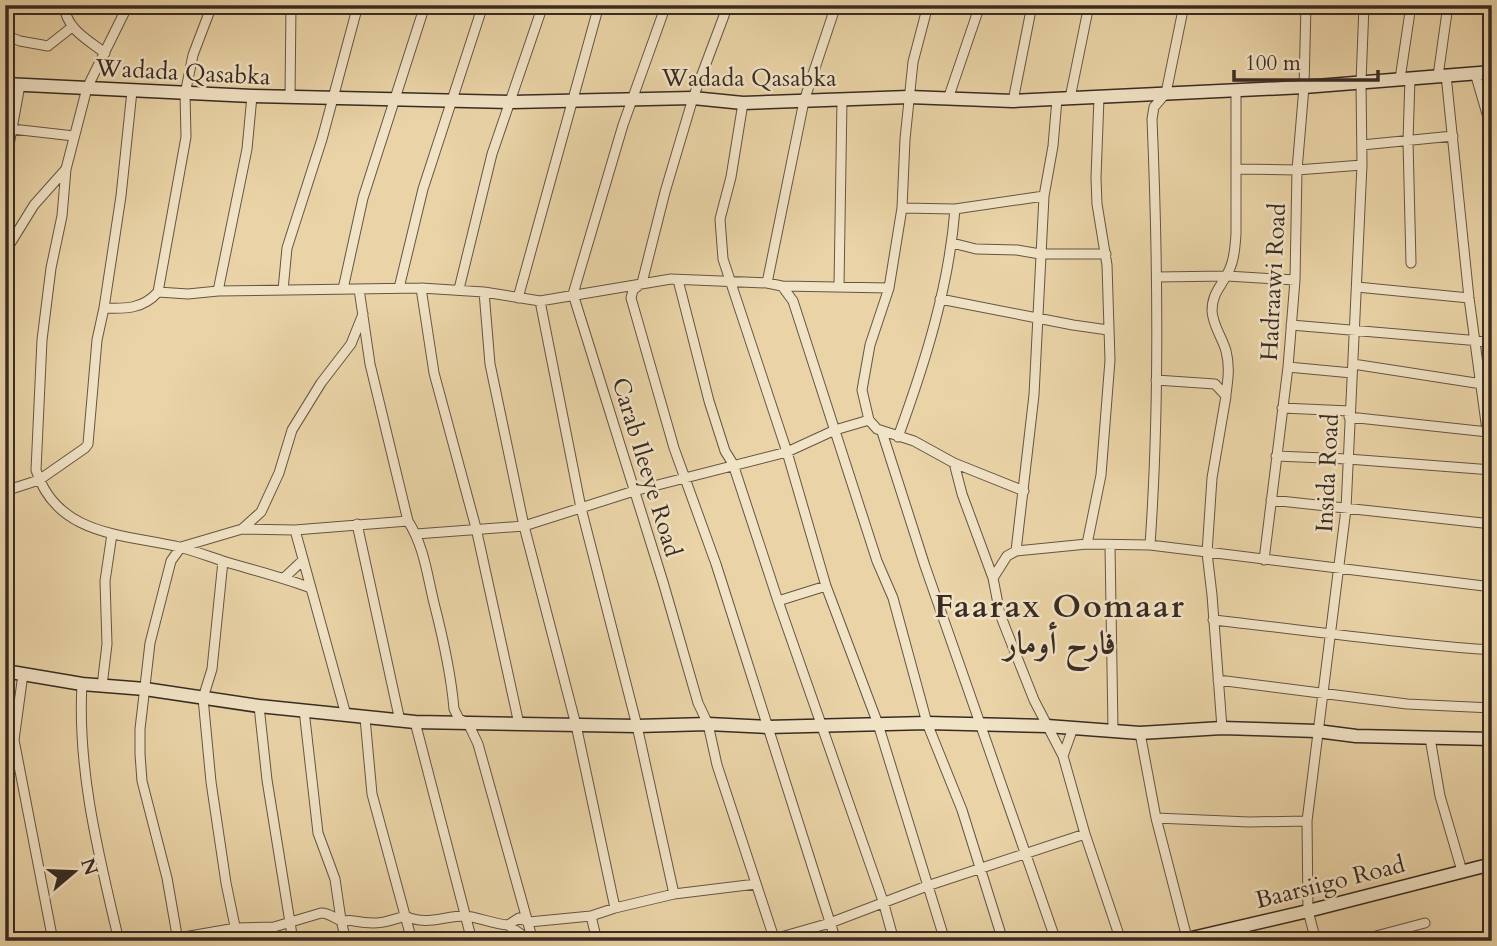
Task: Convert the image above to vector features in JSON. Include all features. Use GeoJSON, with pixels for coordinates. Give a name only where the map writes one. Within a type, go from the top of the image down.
{"type":"FeatureCollection","features":[{"type":"Feature","properties":{"kind":"street"},"geometry":{"type":"LineString","coordinates":[[64,5],[65,14],[72,27],[105,53]]}},
{"type":"Feature","properties":{"kind":"street"},"geometry":{"type":"LineString","coordinates":[[128,5],[87,88],[66,169],[62,216],[51,268],[42,340],[36,444],[36,470],[39,480],[47,494],[67,515],[87,526],[112,534],[181,547],[309,587]]}},
{"type":"Feature","properties":{"kind":"street"},"geometry":{"type":"LineString","coordinates":[[104,308],[142,305],[158,292],[186,137],[185,94],[193,55],[212,5]]}},
{"type":"Feature","properties":{"kind":"street"},"geometry":{"type":"LineString","coordinates":[[290,97],[291,5]]}},
{"type":"Feature","properties":{"kind":"street"},"geometry":{"type":"LineString","coordinates":[[283,290],[287,248],[334,98],[358,5]]}},
{"type":"Feature","properties":{"kind":"street"},"geometry":{"type":"LineString","coordinates":[[343,289],[363,198],[425,5]]}},
{"type":"Feature","properties":{"kind":"street"},"geometry":{"type":"LineString","coordinates":[[399,288],[423,190],[483,5]]}},
{"type":"Feature","properties":{"kind":"street"},"geometry":{"type":"LineString","coordinates":[[459,289],[492,153],[512,102],[542,5]]}},
{"type":"Feature","properties":{"kind":"street"},"geometry":{"type":"LineString","coordinates":[[518,298],[599,5]]}},
{"type":"Feature","properties":{"kind":"street"},"geometry":{"type":"LineString","coordinates":[[573,294],[623,125],[666,5]]}},
{"type":"Feature","properties":{"kind":"street"},"geometry":{"type":"LineString","coordinates":[[728,5],[693,98],[642,283],[631,294],[633,312],[684,478],[716,564],[836,941]]}},
{"type":"Feature","properties":{"kind":"street"},"geometry":{"type":"LineString","coordinates":[[767,283],[804,101],[836,5]]}},
{"type":"Feature","properties":{"kind":"street"},"geometry":{"type":"LineString","coordinates":[[929,5],[912,62],[902,208],[889,288],[870,345],[862,390],[869,420],[877,429],[914,441],[954,463],[1024,491]]}},
{"type":"Feature","properties":{"kind":"street"},"geometry":{"type":"LineString","coordinates":[[948,99],[979,5]]}},
{"type":"Feature","properties":{"kind":"street"},"geometry":{"type":"LineString","coordinates":[[1013,101],[1032,5]]}},
{"type":"Feature","properties":{"kind":"street"},"geometry":{"type":"LineString","coordinates":[[1016,551],[1034,395],[1044,195],[1064,98],[1089,5]]}},
{"type":"Feature","properties":{"kind":"street"},"geometry":{"type":"LineString","coordinates":[[1150,545],[1157,430],[1157,277],[1152,120],[1154,107],[1166,93],[1184,5]]}},
{"type":"Feature","properties":{"kind":"street","name":"Hadraawi Road"},"geometry":{"type":"LineString","coordinates":[[1264,560],[1296,279],[1297,170],[1304,87],[1306,5]]}},
{"type":"Feature","properties":{"kind":"street","name":"Insida Road"},"geometry":{"type":"LineString","coordinates":[[1315,941],[1308,911],[1307,821],[1346,509],[1363,145],[1361,82],[1364,5]]}},
{"type":"Feature","properties":{"kind":"street"},"geometry":{"type":"LineString","coordinates":[[1411,5],[1405,78],[1411,263]]}},
{"type":"Feature","properties":{"kind":"street"},"geometry":{"type":"LineString","coordinates":[[1276,456],[1492,468],[1469,298],[1453,136],[1442,75],[1448,5]]}},
{"type":"Feature","properties":{"kind":"street"},"geometry":{"type":"LineString","coordinates":[[5,35],[48,46],[72,27]]}},
{"type":"Feature","properties":{"kind":"street"},"geometry":{"type":"LineString","coordinates":[[1491,72],[1492,56]]}},
{"type":"Feature","properties":{"kind":"street","name":"Wadada Qasabka"},"geometry":{"type":"LineString","coordinates":[[5,84],[185,94],[512,102],[693,98],[743,103],[909,97],[1013,101],[1304,87],[1491,72]]}},
{"type":"Feature","properties":{"kind":"street"},"geometry":{"type":"LineString","coordinates":[[1475,73],[1492,131]]}},
{"type":"Feature","properties":{"kind":"street"},"geometry":{"type":"LineString","coordinates":[[5,167],[20,85]]}},
{"type":"Feature","properties":{"kind":"street"},"geometry":{"type":"LineString","coordinates":[[1222,728],[1207,553],[1212,478],[1229,371],[1226,351],[1212,312],[1217,288],[1227,276],[1234,256],[1237,90]]}},
{"type":"Feature","properties":{"kind":"street"},"geometry":{"type":"LineString","coordinates":[[5,491],[39,480],[88,444],[97,340],[121,197],[132,91]]}},
{"type":"Feature","properties":{"kind":"street"},"geometry":{"type":"LineString","coordinates":[[218,290],[247,149],[252,96]]}},
{"type":"Feature","properties":{"kind":"street"},"geometry":{"type":"LineString","coordinates":[[1087,544],[1101,475],[1110,360],[1106,254],[1097,204],[1099,97]]}},
{"type":"Feature","properties":{"kind":"street"},"geometry":{"type":"LineString","coordinates":[[839,287],[842,99]]}},
{"type":"Feature","properties":{"kind":"street"},"geometry":{"type":"LineString","coordinates":[[743,103],[731,177],[720,219],[723,259],[787,452],[826,586],[878,724],[944,941]]}},
{"type":"Feature","properties":{"kind":"street"},"geometry":{"type":"LineString","coordinates":[[12,129],[75,136]]}},
{"type":"Feature","properties":{"kind":"street"},"geometry":{"type":"LineString","coordinates":[[1363,145],[1453,136]]}},
{"type":"Feature","properties":{"kind":"street"},"geometry":{"type":"LineString","coordinates":[[1237,169],[1297,170],[1362,165]]}},
{"type":"Feature","properties":{"kind":"street"},"geometry":{"type":"LineString","coordinates":[[7,244],[34,205],[66,169]]}},
{"type":"Feature","properties":{"kind":"street"},"geometry":{"type":"LineString","coordinates":[[902,208],[955,209],[1044,195]]}},
{"type":"Feature","properties":{"kind":"street"},"geometry":{"type":"LineString","coordinates":[[898,437],[918,382],[940,299],[952,243],[955,209]]}},
{"type":"Feature","properties":{"kind":"street"},"geometry":{"type":"LineString","coordinates":[[952,243],[976,249],[1017,250],[1040,254],[1106,254]]}},
{"type":"Feature","properties":{"kind":"street"},"geometry":{"type":"LineString","coordinates":[[1157,277],[1296,279]]}},
{"type":"Feature","properties":{"kind":"street"},"geometry":{"type":"LineString","coordinates":[[158,292],[188,294],[218,290],[421,288],[459,289],[540,301],[642,283],[678,280],[889,288]]}},
{"type":"Feature","properties":{"kind":"street"},"geometry":{"type":"LineString","coordinates":[[678,280],[709,401],[725,451],[733,464],[883,901],[894,941]]}},
{"type":"Feature","properties":{"kind":"street"},"geometry":{"type":"LineString","coordinates":[[782,286],[793,301],[877,561],[893,597],[927,723],[962,810],[1003,941]]}},
{"type":"Feature","properties":{"kind":"street"},"geometry":{"type":"LineString","coordinates":[[1357,287],[1469,298]]}},
{"type":"Feature","properties":{"kind":"street"},"geometry":{"type":"LineString","coordinates":[[421,288],[435,373],[476,528],[519,724]]}},
{"type":"Feature","properties":{"kind":"street"},"geometry":{"type":"LineString","coordinates":[[359,289],[370,363],[408,521],[424,554],[452,682],[454,709],[459,719],[468,723],[478,744],[533,939]]}},
{"type":"Feature","properties":{"kind":"street"},"geometry":{"type":"LineString","coordinates":[[484,292],[489,363],[524,526],[576,725],[615,908]]}},
{"type":"Feature","properties":{"kind":"street","name":"Carab Ileeye Road"},"geometry":{"type":"LineString","coordinates":[[573,294],[698,703],[708,724],[718,765],[774,940]]}},
{"type":"Feature","properties":{"kind":"street"},"geometry":{"type":"LineString","coordinates":[[940,299],[1108,330]]}},
{"type":"Feature","properties":{"kind":"street"},"geometry":{"type":"LineString","coordinates":[[540,301],[581,508],[637,726],[674,894]]}},
{"type":"Feature","properties":{"kind":"street"},"geometry":{"type":"LineString","coordinates":[[242,529],[261,512],[279,473],[292,430],[321,383],[351,344],[363,314]]}},
{"type":"Feature","properties":{"kind":"street"},"geometry":{"type":"LineString","coordinates":[[1291,326],[1492,342]]}},
{"type":"Feature","properties":{"kind":"street"},"geometry":{"type":"LineString","coordinates":[[1288,367],[1352,369],[1482,384]]}},
{"type":"Feature","properties":{"kind":"street"},"geometry":{"type":"LineString","coordinates":[[1156,380],[1215,384],[1226,396]]}},
{"type":"Feature","properties":{"kind":"street"},"geometry":{"type":"LineString","coordinates":[[1282,408],[1488,432]]}},
{"type":"Feature","properties":{"kind":"street"},"geometry":{"type":"LineString","coordinates":[[416,534],[524,526],[634,491],[787,452],[835,430],[869,420]]}},
{"type":"Feature","properties":{"kind":"street"},"geometry":{"type":"LineString","coordinates":[[882,432],[979,724],[1056,941]]}},
{"type":"Feature","properties":{"kind":"street"},"geometry":{"type":"LineString","coordinates":[[954,463],[962,494],[993,578],[1003,623],[1047,726],[1063,756],[1085,834],[1121,941]]}},
{"type":"Feature","properties":{"kind":"street"},"geometry":{"type":"LineString","coordinates":[[1271,500],[1492,524]]}},
{"type":"Feature","properties":{"kind":"street"},"geometry":{"type":"LineString","coordinates":[[178,939],[167,877],[142,781],[140,729],[150,643],[171,561],[181,547],[242,529],[295,530],[408,521]]}},
{"type":"Feature","properties":{"kind":"street"},"geometry":{"type":"LineString","coordinates":[[357,524],[400,721]]}},
{"type":"Feature","properties":{"kind":"street"},"geometry":{"type":"LineString","coordinates":[[295,530],[346,715]]}},
{"type":"Feature","properties":{"kind":"street"},"geometry":{"type":"LineString","coordinates":[[102,686],[107,644],[105,581],[112,534]]}},
{"type":"Feature","properties":{"kind":"street"},"geometry":{"type":"LineString","coordinates":[[993,578],[1007,556],[1016,551],[1087,544],[1150,545],[1492,587]]}},
{"type":"Feature","properties":{"kind":"street"},"geometry":{"type":"LineString","coordinates":[[1110,546],[1113,729]]}},
{"type":"Feature","properties":{"kind":"street"},"geometry":{"type":"LineString","coordinates":[[223,561],[212,669],[203,698],[211,782],[238,941]]}},
{"type":"Feature","properties":{"kind":"street"},"geometry":{"type":"LineString","coordinates":[[284,578],[302,561]]}},
{"type":"Feature","properties":{"kind":"street"},"geometry":{"type":"LineString","coordinates":[[778,601],[826,586]]}},
{"type":"Feature","properties":{"kind":"street"},"geometry":{"type":"LineString","coordinates":[[1213,620],[1329,632],[1373,640],[1492,650]]}},
{"type":"Feature","properties":{"kind":"street"},"geometry":{"type":"LineString","coordinates":[[5,671],[82,684],[145,689],[259,706],[415,722],[637,726],[708,724],[767,727],[927,723],[1113,729],[1140,733],[1222,728],[1317,731],[1356,736],[1492,739]]}},
{"type":"Feature","properties":{"kind":"street"},"geometry":{"type":"LineString","coordinates":[[23,674],[9,743],[53,941]]}},
{"type":"Feature","properties":{"kind":"street"},"geometry":{"type":"LineString","coordinates":[[1218,680],[1407,704],[1492,708]]}},
{"type":"Feature","properties":{"kind":"street"},"geometry":{"type":"LineString","coordinates":[[82,684],[81,746],[96,841],[119,941]]}},
{"type":"Feature","properties":{"kind":"street"},"geometry":{"type":"LineString","coordinates":[[259,706],[267,780],[293,941]]}},
{"type":"Feature","properties":{"kind":"street"},"geometry":{"type":"LineString","coordinates":[[304,710],[318,833],[335,879],[346,941]]}},
{"type":"Feature","properties":{"kind":"street"},"geometry":{"type":"LineString","coordinates":[[365,718],[372,794],[412,941]]}},
{"type":"Feature","properties":{"kind":"street"},"geometry":{"type":"LineString","coordinates":[[415,722],[472,941]]}},
{"type":"Feature","properties":{"kind":"street"},"geometry":{"type":"LineString","coordinates":[[1063,756],[1073,728]]}},
{"type":"Feature","properties":{"kind":"street"},"geometry":{"type":"LineString","coordinates":[[1140,733],[1183,939]]}},
{"type":"Feature","properties":{"kind":"street"},"geometry":{"type":"LineString","coordinates":[[1430,738],[1440,796],[1462,871]]}},
{"type":"Feature","properties":{"kind":"street"},"geometry":{"type":"LineString","coordinates":[[1156,818],[1249,822],[1307,821]]}},
{"type":"Feature","properties":{"kind":"street"},"geometry":{"type":"LineString","coordinates":[[774,940],[1085,834]]}},
{"type":"Feature","properties":{"kind":"street","name":"Baarsiigo Road"},"geometry":{"type":"LineString","coordinates":[[1183,939],[1308,911],[1492,864]]}},
{"type":"Feature","properties":{"kind":"street"},"geometry":{"type":"LineString","coordinates":[[508,926],[519,918],[529,922],[591,916],[674,894],[756,884]]}},
{"type":"Feature","properties":{"kind":"street"},"geometry":{"type":"LineString","coordinates":[[161,941],[236,928],[274,926],[321,913],[369,925],[405,916],[415,921],[430,922],[466,916],[508,926],[533,939]]}},
{"type":"Feature","properties":{"kind":"street"},"geometry":{"type":"LineString","coordinates":[[591,916],[597,941]]}},
{"type":"Feature","properties":{"kind":"street"},"geometry":{"type":"LineString","coordinates":[[1357,941],[1425,923]]}},
{"type":"Feature","properties":{"kind":"street"},"geometry":{"type":"LineString","coordinates":[[1478,941],[1492,933]]}},
{"type":"Feature","properties":{"kind":"district","name":"Faarax Oomaar فارح أومار"},"geometry":{"type":"Point","coordinates":[1060,624]}}]}
